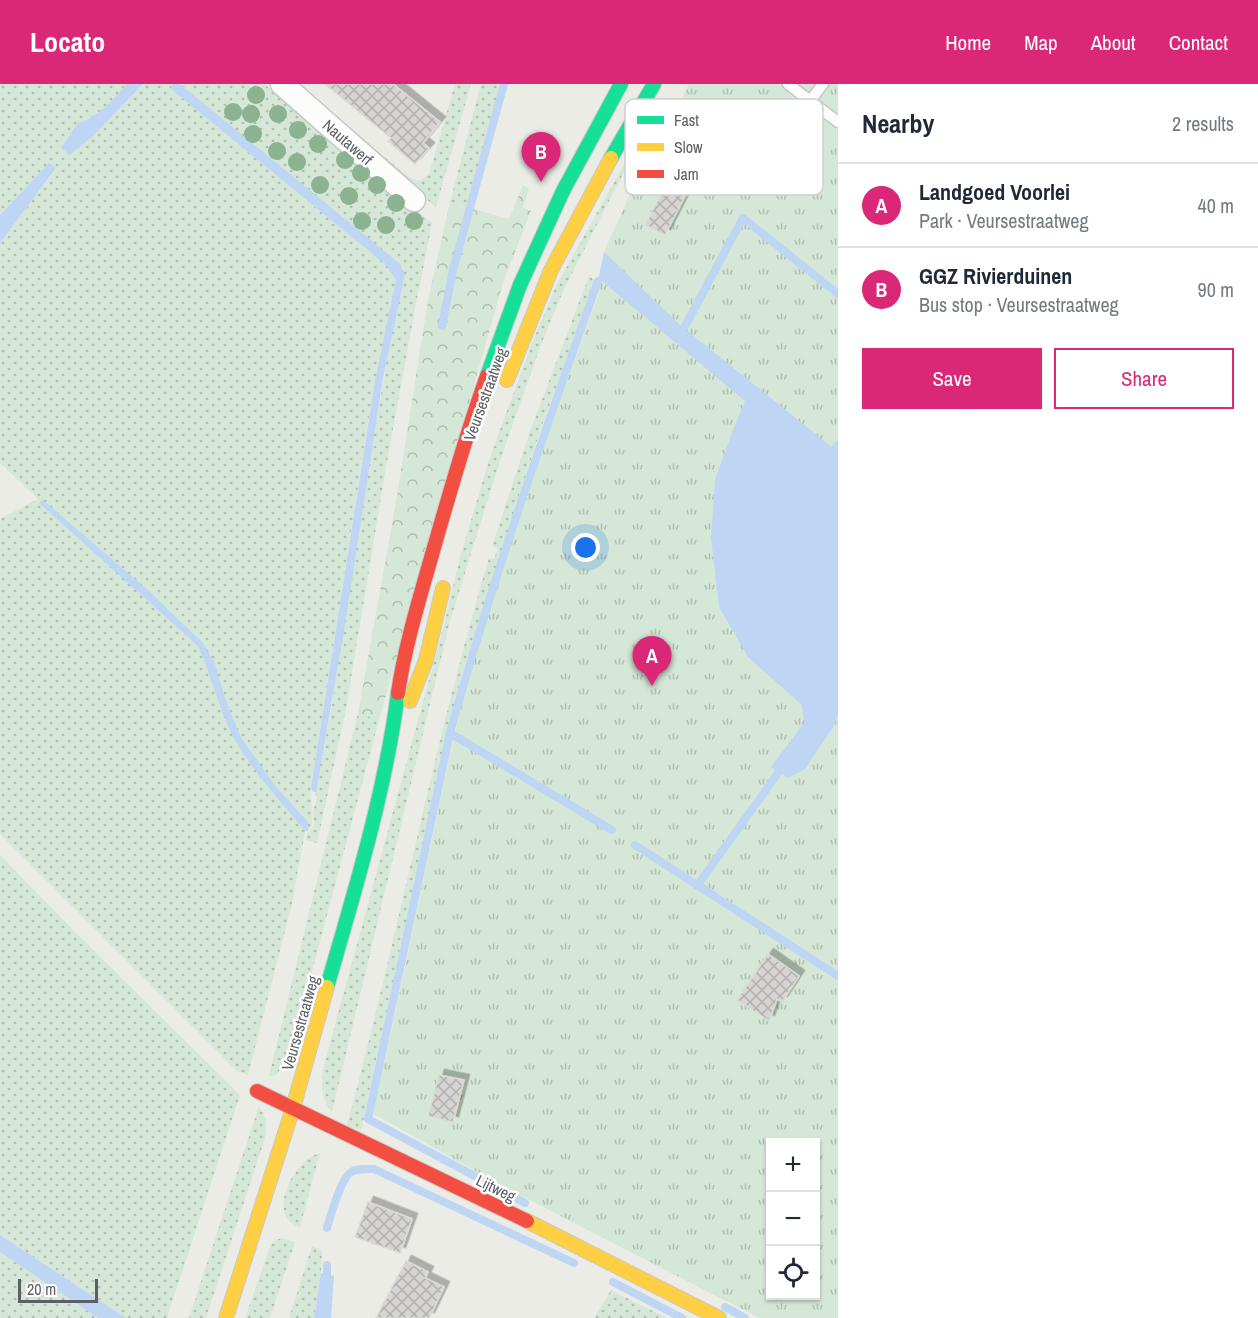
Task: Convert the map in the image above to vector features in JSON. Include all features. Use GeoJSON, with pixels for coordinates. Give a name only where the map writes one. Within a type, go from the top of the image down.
{"type":"FeatureCollection","features":[{"type":"Feature","properties":{"kind":"main road","name":"Veursestraatweg"},"geometry":{"type":"LineString","coordinates":[[226,1318],[293,1108],[356,886],[393,734],[401,674],[424,582],[466,434],[520,285],[563,191],[621,84]]}},
{"type":"Feature","properties":{"kind":"main road","name":"Veursestraatweg"},"geometry":{"type":"LineString","coordinates":[[645,99],[654,84]]}},
{"type":"Feature","properties":{"kind":"main road","name":"Veursestraatweg"},"geometry":{"type":"LineString","coordinates":[[501,397],[551,270],[625,134]]}},
{"type":"Feature","properties":{"kind":"main road","name":"Veursestraatweg"},"geometry":{"type":"LineString","coordinates":[[393,734],[421,681],[431,649],[446,578]]}},
{"type":"Feature","properties":{"kind":"main road","name":"Lijtweg"},"geometry":{"type":"LineString","coordinates":[[257,1091],[571,1242],[719,1318]]}},
{"type":"Feature","properties":{"kind":"street","name":"Nautawerf"},"geometry":{"type":"LineString","coordinates":[[282,84],[414,200]]}},
{"type":"Feature","properties":{"kind":"lane"},"geometry":{"type":"LineString","coordinates":[[788,84],[807,99]]}},
{"type":"Feature","properties":{"kind":"lane"},"geometry":{"type":"LineString","coordinates":[[812,99],[823,84]]}},
{"type":"Feature","properties":{"kind":"lane"},"geometry":{"type":"LineString","coordinates":[[823,111],[838,122]]}},
{"type":"Feature","properties":{"kind":"green space"},"geometry":{"type":"Polygon","coordinates":[[[0,84],[127,84],[111,102],[85,121],[78,123],[70,155],[93,136],[143,84],[172,84],[171,89],[386,265],[396,280],[369,416],[311,788],[312,826],[305,832],[291,908],[248,1075],[237,1071],[0,834],[0,519],[38,499],[0,463],[0,243],[56,169],[49,163],[0,215],[0,84]]]}},
{"type":"Feature","properties":{"kind":"green space"},"geometry":{"type":"Polygon","coordinates":[[[180,84],[264,84],[432,223],[386,467],[346,709],[317,843],[306,840],[307,833],[314,826],[313,811],[317,798],[315,792],[331,710],[369,463],[403,268],[180,84]]]}},
{"type":"Feature","properties":{"kind":"green space"},"geometry":{"type":"Polygon","coordinates":[[[455,84],[471,84],[436,207],[372,154],[375,149],[410,178],[420,181],[429,174],[455,84]]]}},
{"type":"Feature","properties":{"kind":"green space"},"geometry":{"type":"Polygon","coordinates":[[[481,84],[500,84],[467,207],[450,202],[481,84]]]}},
{"type":"Feature","properties":{"kind":"green space"},"geometry":{"type":"Polygon","coordinates":[[[689,84],[838,84],[838,1318],[759,1318],[500,1185],[372,1113],[452,745],[477,643],[517,520],[599,293],[604,252],[630,195],[823,195],[823,99],[681,99],[689,84]]]}},
{"type":"Feature","properties":{"kind":"green space"},"geometry":{"type":"Polygon","coordinates":[[[625,163],[625,170],[564,289],[540,347],[499,464],[450,621],[332,1112],[323,1092],[323,1069],[445,621],[459,561],[489,460],[532,343],[556,286],[625,163]]]}},
{"type":"Feature","properties":{"kind":"green space"},"geometry":{"type":"Polygon","coordinates":[[[523,185],[529,189],[523,207],[531,211],[503,283],[379,720],[358,713],[396,502],[428,300],[450,202],[509,219],[523,185]]]}},
{"type":"Feature","properties":{"kind":"green space"},"geometry":{"type":"Polygon","coordinates":[[[589,276],[595,280],[539,434],[465,664],[447,731],[361,1131],[347,1125],[450,699],[489,558],[494,559],[498,548],[492,546],[530,431],[589,276]]]}},
{"type":"Feature","properties":{"kind":"green space"},"geometry":{"type":"Polygon","coordinates":[[[358,713],[379,720],[289,1058],[276,1075],[269,1076],[358,713]]]}},
{"type":"Feature","properties":{"kind":"green space"},"geometry":{"type":"Polygon","coordinates":[[[0,855],[240,1095],[167,1318],[126,1318],[0,1235],[0,855]]]}},
{"type":"Feature","properties":{"kind":"green space"},"geometry":{"type":"Polygon","coordinates":[[[259,1106],[266,1119],[266,1135],[206,1318],[189,1318],[259,1106]]]}},
{"type":"Feature","properties":{"kind":"green space"},"geometry":{"type":"Polygon","coordinates":[[[320,1153],[300,1227],[289,1221],[284,1212],[287,1188],[301,1166],[310,1157],[320,1153]]]}},
{"type":"Feature","properties":{"kind":"green space"},"geometry":{"type":"Polygon","coordinates":[[[282,1238],[295,1242],[270,1318],[245,1318],[271,1244],[282,1238]]]}},
{"type":"Feature","properties":{"kind":"green space"},"geometry":{"type":"Polygon","coordinates":[[[312,1246],[322,1251],[314,1318],[289,1318],[312,1246]]]}},
{"type":"Feature","properties":{"kind":"green space"},"geometry":{"type":"Polygon","coordinates":[[[0,1252],[98,1318],[0,1318],[0,1252]]]}},
{"type":"Feature","properties":{"kind":"green space"},"geometry":{"type":"Polygon","coordinates":[[[611,1290],[667,1318],[594,1318],[611,1290]]]}},
{"type":"Feature","properties":{"kind":"water"},"geometry":{"type":"Polygon","coordinates":[[[127,84],[143,84],[93,136],[70,155],[61,148],[78,123],[85,121],[111,102],[127,84]]]}},
{"type":"Feature","properties":{"kind":"water"},"geometry":{"type":"Polygon","coordinates":[[[172,84],[180,84],[400,264],[405,274],[383,378],[344,631],[316,792],[313,792],[311,788],[375,381],[396,280],[386,265],[171,89],[172,84]]]}},
{"type":"Feature","properties":{"kind":"water"},"geometry":{"type":"Polygon","coordinates":[[[49,163],[56,168],[0,243],[0,215],[49,163]]]}},
{"type":"Feature","properties":{"kind":"water"},"geometry":{"type":"Polygon","coordinates":[[[604,252],[680,325],[838,452],[838,711],[835,724],[805,769],[788,778],[771,767],[804,723],[802,705],[748,657],[719,607],[711,538],[715,480],[745,401],[602,281],[598,281],[604,252]]]}},
{"type":"Feature","properties":{"kind":"water"},"geometry":{"type":"Polygon","coordinates":[[[43,500],[149,591],[203,643],[215,664],[240,736],[276,787],[308,822],[308,831],[305,831],[264,781],[236,742],[198,646],[39,503],[43,500]]]}},
{"type":"Feature","properties":{"kind":"water"},"geometry":{"type":"Polygon","coordinates":[[[0,1235],[126,1318],[98,1318],[0,1252],[0,1235]]]}},
{"type":"Feature","properties":{"kind":"water"},"geometry":{"type":"Polygon","coordinates":[[[321,1273],[334,1276],[331,1318],[314,1318],[321,1273]]]}},
{"type":"Feature","properties":{"kind":"building"},"geometry":{"type":"Polygon","coordinates":[[[325,84],[393,84],[440,122],[423,143],[429,148],[415,164],[388,141],[391,138],[325,84]]]}},
{"type":"Feature","properties":{"kind":"building"},"geometry":{"type":"Polygon","coordinates":[[[661,195],[685,195],[665,235],[645,225],[661,195]]]}},
{"type":"Feature","properties":{"kind":"building"},"geometry":{"type":"Polygon","coordinates":[[[768,954],[799,976],[782,1002],[777,999],[769,1021],[737,1000],[768,954]]]}},
{"type":"Feature","properties":{"kind":"building"},"geometry":{"type":"Polygon","coordinates":[[[439,1075],[464,1080],[453,1122],[428,1116],[439,1075]]]}},
{"type":"Feature","properties":{"kind":"building"},"geometry":{"type":"Polygon","coordinates":[[[368,1202],[412,1219],[400,1253],[355,1237],[368,1202]]]}},
{"type":"Feature","properties":{"kind":"building"},"geometry":{"type":"Polygon","coordinates":[[[406,1261],[428,1272],[425,1278],[444,1287],[429,1318],[376,1318],[406,1261]]]}},
{"type":"Feature","properties":{"kind":"waterway"},"geometry":{"type":"LineString","coordinates":[[442,326],[453,270],[504,84]]}},
{"type":"Feature","properties":{"kind":"waterway"},"geometry":{"type":"LineString","coordinates":[[684,328],[743,218],[838,294]]}},
{"type":"Feature","properties":{"kind":"waterway"},"geometry":{"type":"LineString","coordinates":[[450,733],[501,562],[598,281]]}},
{"type":"Feature","properties":{"kind":"waterway"},"geometry":{"type":"LineString","coordinates":[[835,449],[838,445]]}},
{"type":"Feature","properties":{"kind":"waterway"},"geometry":{"type":"LineString","coordinates":[[525,1203],[368,1119],[450,733],[612,830]]}},
{"type":"Feature","properties":{"kind":"waterway"},"geometry":{"type":"LineString","coordinates":[[697,886],[778,773]]}},
{"type":"Feature","properties":{"kind":"waterway"},"geometry":{"type":"LineString","coordinates":[[635,845],[838,976]]}},
{"type":"Feature","properties":{"kind":"waterway"},"geometry":{"type":"LineString","coordinates":[[327,1228],[346,1177],[355,1170],[374,1169],[574,1263]]}},
{"type":"Feature","properties":{"kind":"waterway"},"geometry":{"type":"LineString","coordinates":[[327,1265],[327,1274]]}},
{"type":"Feature","properties":{"kind":"waterway"},"geometry":{"type":"LineString","coordinates":[[613,1282],[682,1318]]}},
{"type":"Feature","properties":{"kind":"waterway"},"geometry":{"type":"LineString","coordinates":[[725,1307],[745,1318]]}},
{"type":"Feature","properties":{"kind":"traffic: fast"},"geometry":{"type":"LineString","coordinates":[[487,376],[520,285],[563,191],[621,84]]}},
{"type":"Feature","properties":{"kind":"traffic: fast"},"geometry":{"type":"LineString","coordinates":[[645,99],[654,84]]}},
{"type":"Feature","properties":{"kind":"traffic: fast"},"geometry":{"type":"LineString","coordinates":[[611,158],[625,134]]}},
{"type":"Feature","properties":{"kind":"traffic: fast"},"geometry":{"type":"LineString","coordinates":[[327,987],[377,804],[398,693]]}},
{"type":"Feature","properties":{"kind":"traffic: slow"},"geometry":{"type":"LineString","coordinates":[[507,380],[551,270],[611,158]]}},
{"type":"Feature","properties":{"kind":"traffic: slow"},"geometry":{"type":"LineString","coordinates":[[410,701],[426,660],[443,588]]}},
{"type":"Feature","properties":{"kind":"traffic: slow"},"geometry":{"type":"LineString","coordinates":[[226,1318],[293,1108],[327,987]]}},
{"type":"Feature","properties":{"kind":"traffic: slow"},"geometry":{"type":"LineString","coordinates":[[527,1221],[719,1318]]}},
{"type":"Feature","properties":{"kind":"traffic: jam"},"geometry":{"type":"LineString","coordinates":[[398,693],[418,603],[458,463],[487,376]]}},
{"type":"Feature","properties":{"kind":"traffic: jam"},"geometry":{"type":"LineString","coordinates":[[257,1091],[527,1221]]}},
{"type":"Feature","properties":{"kind":"place","name":"GGZ Rivierduinen"},"geometry":{"type":"Point","coordinates":[541,182]}},
{"type":"Feature","properties":{"kind":"place","name":"Landgoed Voorlei"},"geometry":{"type":"Point","coordinates":[652,686]}}]}
